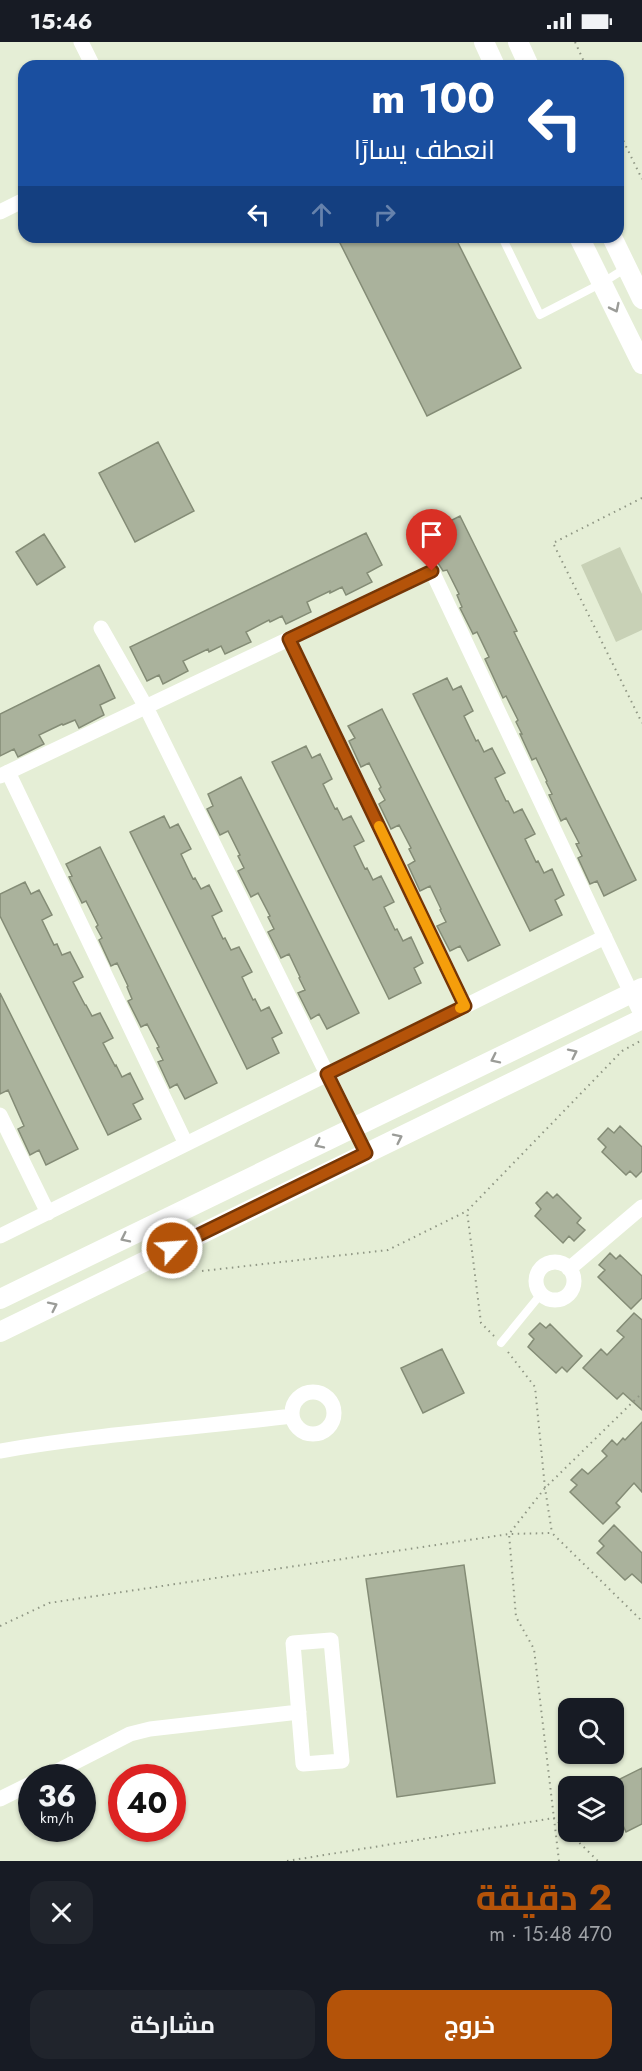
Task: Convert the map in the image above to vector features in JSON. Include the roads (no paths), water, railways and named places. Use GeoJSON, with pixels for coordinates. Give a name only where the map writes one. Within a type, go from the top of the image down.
{"type":"FeatureCollection","features":[{"type":"Feature","properties":{"kind":"street"},"geometry":{"type":"LineString","coordinates":[[81,42],[90,60]]}},
{"type":"Feature","properties":{"kind":"street"},"geometry":{"type":"LineString","coordinates":[[484,42],[492,60]]}},
{"type":"Feature","properties":{"kind":"street"},"geometry":{"type":"LineString","coordinates":[[518,42],[526,60]]}},
{"type":"Feature","properties":{"kind":"street"},"geometry":{"type":"LineString","coordinates":[[0,212],[18,203]]}},
{"type":"Feature","properties":{"kind":"street"},"geometry":{"type":"LineString","coordinates":[[582,243],[642,364]]}},
{"type":"Feature","properties":{"kind":"street"},"geometry":{"type":"LineString","coordinates":[[615,243],[642,299]]}},
{"type":"Feature","properties":{"kind":"street"},"geometry":{"type":"LineString","coordinates":[[0,1332],[642,1018],[637,991],[605,937],[432,571],[4,774],[186,1144]]}},
{"type":"Feature","properties":{"kind":"street"},"geometry":{"type":"LineString","coordinates":[[101,628],[146,707],[366,1153]]}},
{"type":"Feature","properties":{"kind":"street"},"geometry":{"type":"LineString","coordinates":[[289,639],[465,1006]]}},
{"type":"Feature","properties":{"kind":"street"},"geometry":{"type":"LineString","coordinates":[[0,1236],[605,937]]}},
{"type":"Feature","properties":{"kind":"street"},"geometry":{"type":"LineString","coordinates":[[0,1299],[637,991]]}},
{"type":"Feature","properties":{"kind":"street"},"geometry":{"type":"LineString","coordinates":[[0,1115],[48,1213]]}},
{"type":"Feature","properties":{"kind":"street"},"geometry":{"type":"LineString","coordinates":[[569,1269],[642,1207]]}},
{"type":"Feature","properties":{"kind":"street"},"geometry":{"type":"LineString","coordinates":[[549,1263],[560,1263],[569,1269],[574,1279],[568,1294],[558,1300],[552,1300],[541,1294],[536,1283],[536,1276],[543,1266],[549,1263]]}},
{"type":"Feature","properties":{"kind":"street"},"geometry":{"type":"LineString","coordinates":[[0,1451],[107,1435],[214,1426],[292,1416]]}},
{"type":"Feature","properties":{"kind":"street"},"geometry":{"type":"LineString","coordinates":[[331,1640],[342,1761],[303,1764],[299,1712],[293,1643],[331,1640]]}},
{"type":"Feature","properties":{"kind":"street"},"geometry":{"type":"LineString","coordinates":[[71,1764],[130,1734],[150,1729],[299,1712]]}},
{"type":"Feature","properties":{"kind":"street"},"geometry":{"type":"LineString","coordinates":[[0,1799],[18,1791]]}},
{"type":"Feature","properties":{"kind":"lane"},"geometry":{"type":"LineString","coordinates":[[505,243],[540,315],[602,283],[627,267]]}},
{"type":"Feature","properties":{"kind":"lane"},"geometry":{"type":"LineString","coordinates":[[501,1343],[541,1294]]}}]}
